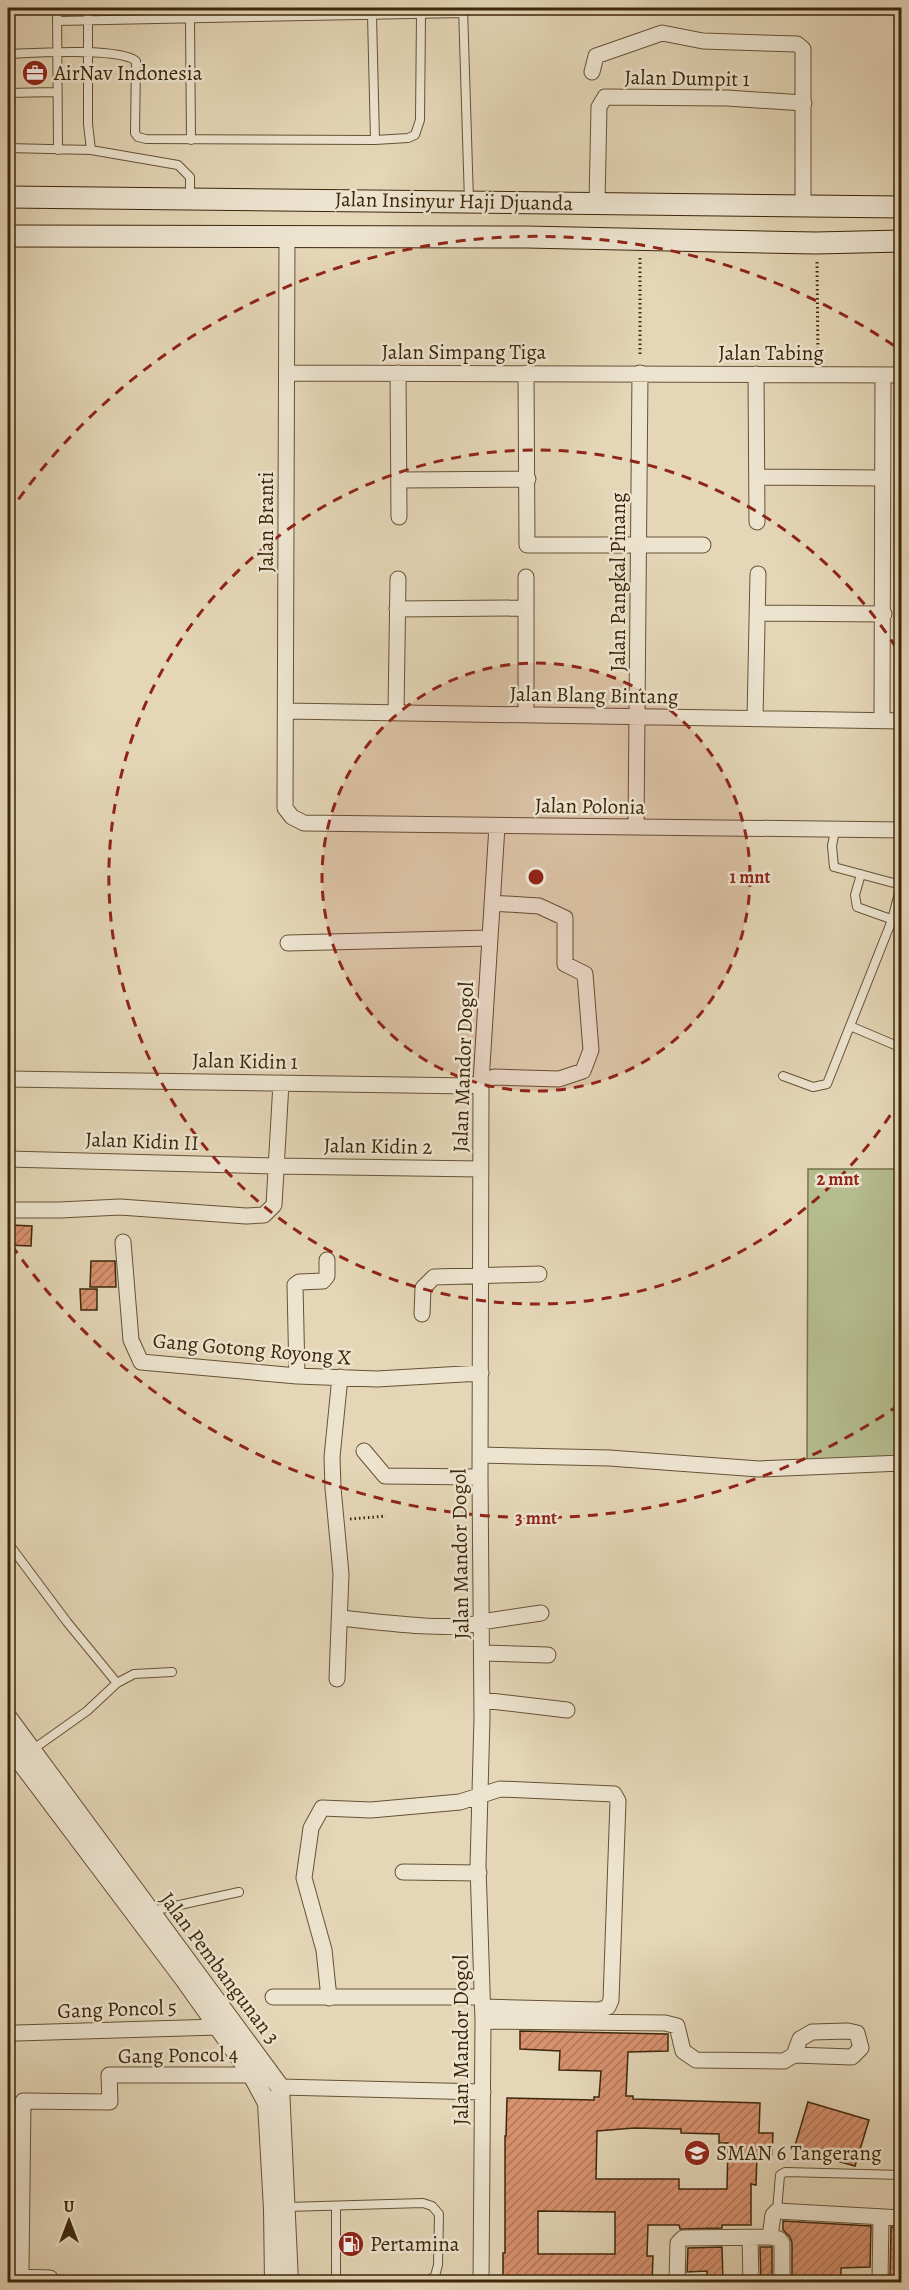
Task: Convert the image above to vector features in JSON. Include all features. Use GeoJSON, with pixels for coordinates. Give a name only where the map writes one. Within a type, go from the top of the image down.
{"type":"FeatureCollection","features":[{"type":"Feature","properties":{"kind":"main road","name":"Jalan Insinyur Haji Djuanda"},"geometry":{"type":"LineString","coordinates":[[8,197],[902,207]]}},
{"type":"Feature","properties":{"kind":"main road"},"geometry":{"type":"LineString","coordinates":[[526,237],[528,202]]}},
{"type":"Feature","properties":{"kind":"main road"},"geometry":{"type":"LineString","coordinates":[[568,203],[568,238]]}},
{"type":"Feature","properties":{"kind":"main road","name":"Jalan Insinyur Haji Djuanda"},"geometry":{"type":"LineString","coordinates":[[8,236],[526,237],[816,243],[902,241]]}},
{"type":"Feature","properties":{"kind":"street"},"geometry":{"type":"LineString","coordinates":[[592,72],[596,56],[662,33],[704,41],[797,44],[803,49],[802,206]]}},
{"type":"Feature","properties":{"kind":"street","name":"Jalan Dumpit 1"},"geometry":{"type":"LineString","coordinates":[[597,203],[599,107],[605,97],[727,98],[804,103]]}},
{"type":"Feature","properties":{"kind":"street","name":"Jalan Branti"},"geometry":{"type":"LineString","coordinates":[[285,808],[287,236]]}},
{"type":"Feature","properties":{"kind":"street","name":"Jalan Simpang Tiga"},"geometry":{"type":"LineString","coordinates":[[288,374],[640,374]]}},
{"type":"Feature","properties":{"kind":"street"},"geometry":{"type":"LineString","coordinates":[[398,374],[399,517]]}},
{"type":"Feature","properties":{"kind":"street"},"geometry":{"type":"LineString","coordinates":[[526,374],[527,545],[703,545]]}},
{"type":"Feature","properties":{"kind":"street","name":"Jalan Tabing"},"geometry":{"type":"LineString","coordinates":[[640,374],[902,375]]}},
{"type":"Feature","properties":{"kind":"street","name":"Jalan Pangkal Pinang"},"geometry":{"type":"LineString","coordinates":[[636,827],[640,374]]}},
{"type":"Feature","properties":{"kind":"street"},"geometry":{"type":"LineString","coordinates":[[756,374],[757,522]]}},
{"type":"Feature","properties":{"kind":"street"},"geometry":{"type":"LineString","coordinates":[[882,721],[883,375]]}},
{"type":"Feature","properties":{"kind":"street"},"geometry":{"type":"LineString","coordinates":[[757,477],[882,478]]}},
{"type":"Feature","properties":{"kind":"street"},"geometry":{"type":"LineString","coordinates":[[400,480],[528,479]]}},
{"type":"Feature","properties":{"kind":"street"},"geometry":{"type":"LineString","coordinates":[[755,719],[758,574]]}},
{"type":"Feature","properties":{"kind":"street"},"geometry":{"type":"LineString","coordinates":[[526,577],[526,715]]}},
{"type":"Feature","properties":{"kind":"street"},"geometry":{"type":"LineString","coordinates":[[396,713],[398,579]]}},
{"type":"Feature","properties":{"kind":"street"},"geometry":{"type":"LineString","coordinates":[[398,609],[526,608]]}},
{"type":"Feature","properties":{"kind":"street"},"geometry":{"type":"LineString","coordinates":[[758,613],[884,614]]}},
{"type":"Feature","properties":{"kind":"street","name":"Jalan Blang Bintang"},"geometry":{"type":"LineString","coordinates":[[286,711],[902,722]]}},
{"type":"Feature","properties":{"kind":"street","name":"Jalan Polonia"},"geometry":{"type":"LineString","coordinates":[[285,808],[292,817],[304,823],[902,830]]}},
{"type":"Feature","properties":{"kind":"street","name":"Jalan Mandor Dogol"},"geometry":{"type":"LineString","coordinates":[[481,2283],[483,2008],[479,1873],[482,1700],[481,1082],[497,826]]}},
{"type":"Feature","properties":{"kind":"street","name":"Jalan Kidin 1"},"geometry":{"type":"LineString","coordinates":[[8,1079],[470,1086],[494,1077],[559,1079],[583,1071],[591,1050],[585,974],[565,964],[565,918],[538,906],[492,903]]}},
{"type":"Feature","properties":{"kind":"street"},"geometry":{"type":"LineString","coordinates":[[288,943],[490,938]]}},
{"type":"Feature","properties":{"kind":"street"},"geometry":{"type":"LineString","coordinates":[[13,1210],[120,1207],[246,1216],[264,1215],[274,1205],[281,1083]]}},
{"type":"Feature","properties":{"kind":"street","name":"Jalan Kidin II"},"geometry":{"type":"LineString","coordinates":[[8,1159],[275,1166]]}},
{"type":"Feature","properties":{"kind":"street","name":"Jalan Kidin 2"},"geometry":{"type":"LineString","coordinates":[[275,1166],[481,1169]]}},
{"type":"Feature","properties":{"kind":"street","name":"Gang Gotong Royong X"},"geometry":{"type":"LineString","coordinates":[[123,1242],[131,1340],[141,1362],[297,1376],[377,1379],[481,1373]]}},
{"type":"Feature","properties":{"kind":"street"},"geometry":{"type":"LineString","coordinates":[[297,1376],[295,1285],[323,1281],[327,1276],[327,1260]]}},
{"type":"Feature","properties":{"kind":"street"},"geometry":{"type":"LineString","coordinates":[[422,1314],[423,1288],[434,1277],[539,1274]]}},
{"type":"Feature","properties":{"kind":"street"},"geometry":{"type":"LineString","coordinates":[[337,1679],[341,1574],[332,1457],[340,1377]]}},
{"type":"Feature","properties":{"kind":"street"},"geometry":{"type":"LineString","coordinates":[[364,1451],[385,1476],[480,1478]]}},
{"type":"Feature","properties":{"kind":"street"},"geometry":{"type":"LineString","coordinates":[[480,1455],[609,1458],[759,1468],[902,1463]]}},
{"type":"Feature","properties":{"kind":"street"},"geometry":{"type":"LineString","coordinates":[[340,1618],[472,1626],[541,1613]]}},
{"type":"Feature","properties":{"kind":"street"},"geometry":{"type":"LineString","coordinates":[[482,1653],[548,1655]]}},
{"type":"Feature","properties":{"kind":"street"},"geometry":{"type":"LineString","coordinates":[[482,1700],[567,1710]]}},
{"type":"Feature","properties":{"kind":"street","name":"Jalan Pembangunan 3"},"geometry":{"type":"LineString","coordinates":[[8,1718],[150,1912],[190,1976],[218,2028],[252,2075],[267,2103],[273,2210],[274,2283]]}},
{"type":"Feature","properties":{"kind":"street","name":"Jalan Pembangunan 3"},"geometry":{"type":"LineString","coordinates":[[8,1745],[280,2087]]}},
{"type":"Feature","properties":{"kind":"street"},"geometry":{"type":"LineString","coordinates":[[329,1998],[324,1950],[304,1878],[311,1828],[322,1808],[371,1810],[460,1802],[500,1789],[616,1796],[618,1802],[616,1891],[611,2000],[608,2007],[599,2010],[483,2008]]}},
{"type":"Feature","properties":{"kind":"street"},"geometry":{"type":"LineString","coordinates":[[403,1872],[479,1873]]}},
{"type":"Feature","properties":{"kind":"street"},"geometry":{"type":"LineString","coordinates":[[273,1997],[304,1996],[665,2023],[677,2026],[683,2051],[696,2060],[784,2061],[794,2055]]}},
{"type":"Feature","properties":{"kind":"street","name":"Gang Poncol 5"},"geometry":{"type":"LineString","coordinates":[[17,2033],[218,2028]]}},
{"type":"Feature","properties":{"kind":"street","name":"Gang Poncol 4"},"geometry":{"type":"LineString","coordinates":[[15,2176],[22,2101],[110,2102],[109,2075],[252,2075]]}},
{"type":"Feature","properties":{"kind":"street"},"geometry":{"type":"LineString","coordinates":[[289,2283],[280,2087],[483,2092]]}},
{"type":"Feature","properties":{"kind":"street"},"geometry":{"type":"LineString","coordinates":[[13,2280],[21,2268],[15,2176]]}},
{"type":"Feature","properties":{"kind":"street"},"geometry":{"type":"LineString","coordinates":[[770,2237],[773,2215],[777,2211],[902,2218]]}},
{"type":"Feature","properties":{"kind":"street"},"geometry":{"type":"LineString","coordinates":[[880,2283],[882,2217]]}},
{"type":"Feature","properties":{"kind":"street"},"geometry":{"type":"LineString","coordinates":[[677,2283],[678,2243],[682,2238],[770,2237],[779,2239],[782,2243],[782,2283]]}},
{"type":"Feature","properties":{"kind":"street"},"geometry":{"type":"LineString","coordinates":[[750,2238],[751,2283]]}},
{"type":"Feature","properties":{"kind":"street"},"geometry":{"type":"LineString","coordinates":[[13,2280],[50,2278]]}},
{"type":"Feature","properties":{"kind":"lane"},"geometry":{"type":"LineString","coordinates":[[57,8],[58,150]]}},
{"type":"Feature","properties":{"kind":"lane"},"geometry":{"type":"LineString","coordinates":[[88,8],[88,124],[91,150]]}},
{"type":"Feature","properties":{"kind":"lane"},"geometry":{"type":"LineString","coordinates":[[57,21],[421,14],[463,10],[469,202]]}},
{"type":"Feature","properties":{"kind":"lane"},"geometry":{"type":"LineString","coordinates":[[8,54],[126,55],[136,61],[135,133],[146,140],[408,138],[415,135],[418,129],[421,14]]}},
{"type":"Feature","properties":{"kind":"lane"},"geometry":{"type":"LineString","coordinates":[[372,15],[375,140]]}},
{"type":"Feature","properties":{"kind":"lane"},"geometry":{"type":"LineString","coordinates":[[190,19],[191,140]]}},
{"type":"Feature","properties":{"kind":"lane"},"geometry":{"type":"LineString","coordinates":[[8,93],[56,92]]}},
{"type":"Feature","properties":{"kind":"lane"},"geometry":{"type":"LineString","coordinates":[[8,148],[91,150],[177,165],[190,177],[190,198]]}},
{"type":"Feature","properties":{"kind":"lane"},"geometry":{"type":"LineString","coordinates":[[783,1076],[813,1087],[827,1084],[892,920],[901,885],[834,867],[832,846],[835,830]]}},
{"type":"Feature","properties":{"kind":"lane"},"geometry":{"type":"LineString","coordinates":[[861,874],[855,895],[857,907],[902,923]]}},
{"type":"Feature","properties":{"kind":"lane"},"geometry":{"type":"LineString","coordinates":[[850,1026],[902,1048]]}},
{"type":"Feature","properties":{"kind":"lane"},"geometry":{"type":"LineString","coordinates":[[8,1543],[67,1623],[117,1683]]}},
{"type":"Feature","properties":{"kind":"lane"},"geometry":{"type":"LineString","coordinates":[[32,1749],[87,1711],[117,1683],[134,1674],[172,1672]]}},
{"type":"Feature","properties":{"kind":"lane"},"geometry":{"type":"LineString","coordinates":[[150,1912],[239,1892]]}},
{"type":"Feature","properties":{"kind":"lane"},"geometry":{"type":"LineString","coordinates":[[777,2211],[780,2175],[785,2172],[902,2175]]}},
{"type":"Feature","properties":{"kind":"lane"},"geometry":{"type":"LineString","coordinates":[[287,2207],[423,2203],[432,2206],[439,2214],[438,2265],[435,2276],[427,2281],[300,2283]]}},
{"type":"Feature","properties":{"kind":"lane"},"geometry":{"type":"LineString","coordinates":[[336,2206],[336,2282]]}},
{"type":"Feature","properties":{"kind":"path"},"geometry":{"type":"LineString","coordinates":[[640,239],[640,374]]}},
{"type":"Feature","properties":{"kind":"path"},"geometry":{"type":"LineString","coordinates":[[816,243],[818,374]]}},
{"type":"Feature","properties":{"kind":"path"},"geometry":{"type":"LineString","coordinates":[[336,1521],[386,1516]]}},
{"type":"Feature","properties":{"kind":"green space"},"geometry":{"type":"Polygon","coordinates":[[[808,1169],[901,1169],[901,1471],[807,1466],[808,1169]]]}},
{"type":"Feature","properties":{"kind":"building"},"geometry":{"type":"Polygon","coordinates":[[[10,1225],[32,1226],[31,1246],[8,1245],[10,1225]]]}},
{"type":"Feature","properties":{"kind":"building"},"geometry":{"type":"Polygon","coordinates":[[[91,1261],[115,1261],[116,1287],[90,1287],[91,1261]]]}},
{"type":"Feature","properties":{"kind":"building"},"geometry":{"type":"Polygon","coordinates":[[[80,1289],[97,1289],[97,1310],[81,1310],[80,1289]]]}},
{"type":"Feature","properties":{"kind":"building"},"geometry":{"type":"Polygon","coordinates":[[[520,2031],[668,2034],[668,2051],[628,2052],[626,2096],[633,2096],[633,2099],[760,2103],[759,2133],[773,2133],[772,2155],[757,2155],[756,2185],[751,2184],[751,2225],[680,2229],[679,2225],[648,2225],[647,2256],[653,2256],[652,2283],[503,2283],[507,2098],[594,2100],[594,2097],[599,2097],[601,2071],[559,2070],[560,2051],[520,2049],[520,2031]],[[634,2128],[597,2131],[596,2179],[679,2179],[679,2189],[727,2189],[728,2143],[719,2143],[719,2134],[681,2133],[681,2129],[634,2128]],[[538,2211],[538,2254],[615,2254],[615,2212],[538,2211]]]}},
{"type":"Feature","properties":{"kind":"building"},"geometry":{"type":"Polygon","coordinates":[[[808,2102],[869,2120],[855,2166],[794,2149],[808,2102]]]}},
{"type":"Feature","properties":{"kind":"building"},"geometry":{"type":"Polygon","coordinates":[[[783,2221],[871,2226],[870,2267],[841,2268],[841,2283],[792,2283],[792,2243],[783,2230],[783,2221]]]}},
{"type":"Feature","properties":{"kind":"building"},"geometry":{"type":"Polygon","coordinates":[[[891,2227],[902,2228],[902,2281],[890,2281],[891,2227]]]}},
{"type":"Feature","properties":{"kind":"building"},"geometry":{"type":"Polygon","coordinates":[[[722,2247],[723,2280],[707,2281],[707,2271],[687,2272],[688,2248],[722,2247]]]}},
{"type":"Feature","properties":{"kind":"building"},"geometry":{"type":"Polygon","coordinates":[[[760,2247],[772,2247],[772,2283],[761,2283],[760,2247]]]}},
{"type":"Feature","properties":{"kind":"place","name":"AirNav Indonesia"},"geometry":{"type":"Point","coordinates":[35,73]}},
{"type":"Feature","properties":{"kind":"place","name":"SMAN 6 Tangerang"},"geometry":{"type":"Point","coordinates":[697,2153]}},
{"type":"Feature","properties":{"kind":"place","name":"Pertamina"},"geometry":{"type":"Point","coordinates":[351,2244]}}]}
